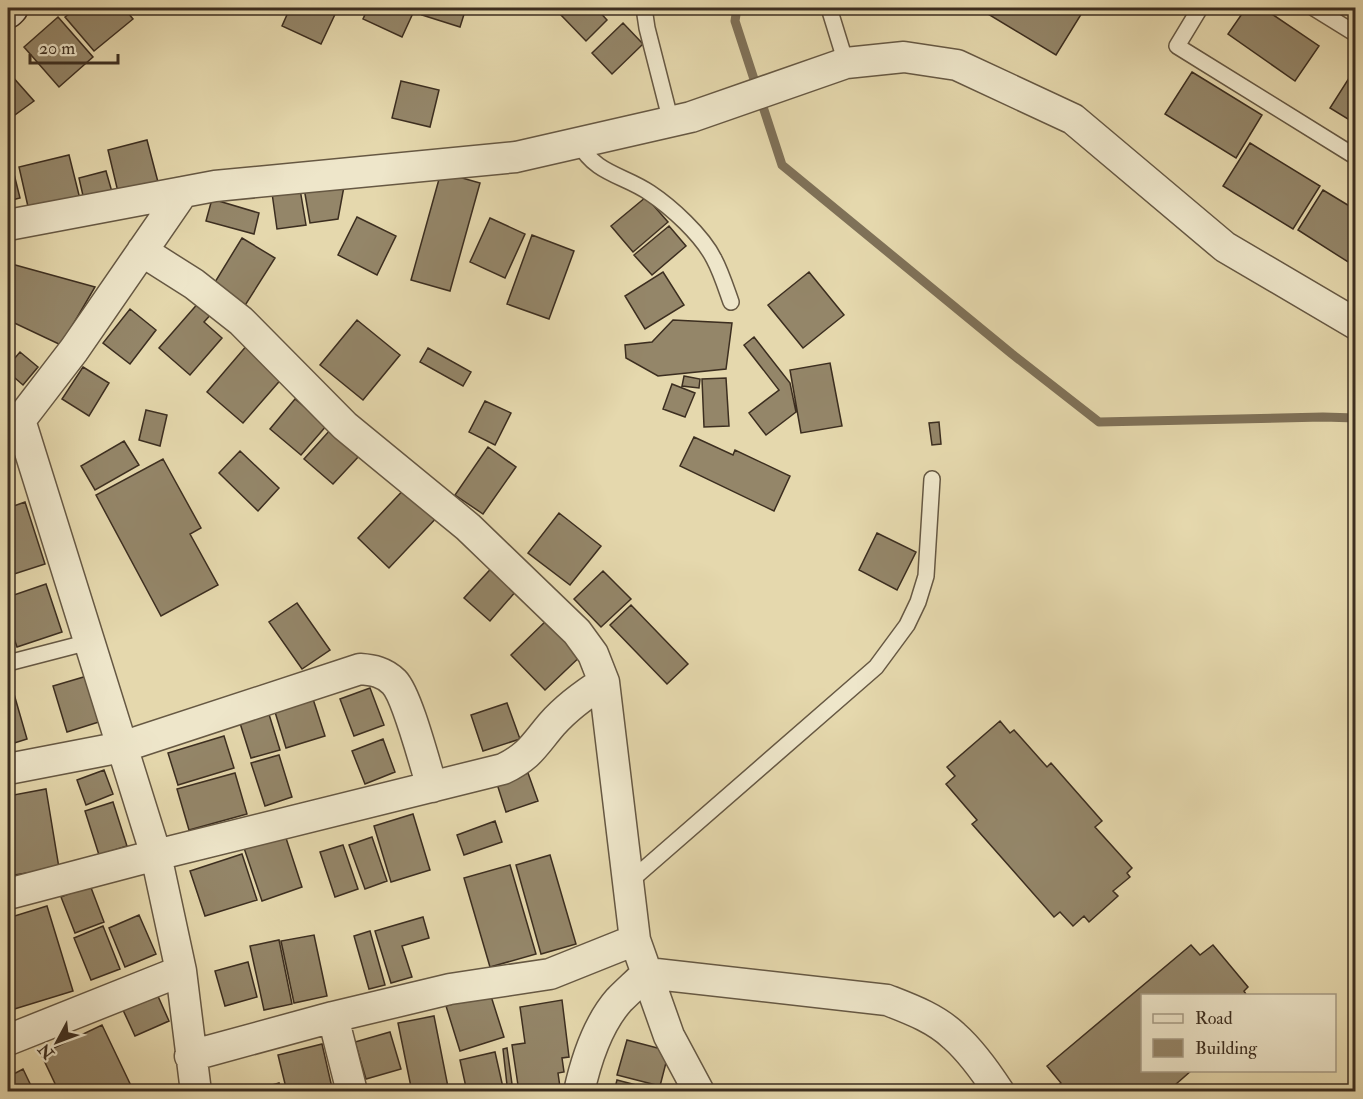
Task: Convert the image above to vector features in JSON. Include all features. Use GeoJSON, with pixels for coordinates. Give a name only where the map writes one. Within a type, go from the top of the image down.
{"type":"FeatureCollection","features":[{"type":"Feature","properties":{"kind":"main road"},"geometry":{"type":"LineString","coordinates":[[8,11],[11,8]]}},
{"type":"Feature","properties":{"kind":"street"},"geometry":{"type":"LineString","coordinates":[[8,225],[215,186],[516,157],[681,120],[846,63],[904,57],[957,64],[1073,119],[1225,247],[1356,324]]}},
{"type":"Feature","properties":{"kind":"street"},"geometry":{"type":"LineString","coordinates":[[183,192],[74,350],[14,429],[89,642],[156,855],[181,971],[196,1092]]}},
{"type":"Feature","properties":{"kind":"street"},"geometry":{"type":"LineString","coordinates":[[142,251],[194,285],[241,321],[345,426],[468,527],[577,632],[593,654],[604,682],[635,940],[669,1036],[699,1092]]}},
{"type":"Feature","properties":{"kind":"street"},"geometry":{"type":"LineString","coordinates":[[8,769],[122,747],[360,669],[373,670],[386,675],[401,691],[432,787]]}},
{"type":"Feature","properties":{"kind":"street"},"geometry":{"type":"LineString","coordinates":[[8,894],[503,769],[519,761],[536,746],[568,708],[604,682]]}},
{"type":"Feature","properties":{"kind":"street"},"geometry":{"type":"LineString","coordinates":[[190,1056],[450,988],[550,974],[635,940]]}},
{"type":"Feature","properties":{"kind":"street"},"geometry":{"type":"LineString","coordinates":[[8,1040],[181,971]]}},
{"type":"Feature","properties":{"kind":"street"},"geometry":{"type":"LineString","coordinates":[[579,1092],[586,1060],[602,1027],[618,1002],[647,973]]}},
{"type":"Feature","properties":{"kind":"street"},"geometry":{"type":"LineString","coordinates":[[647,973],[887,1000],[921,1013],[954,1035],[981,1066],[999,1092]]}},
{"type":"Feature","properties":{"kind":"street"},"geometry":{"type":"LineString","coordinates":[[333,1017],[352,1092]]}},
{"type":"Feature","properties":{"kind":"lane"},"geometry":{"type":"LineString","coordinates":[[644,8],[647,28],[681,120]]}},
{"type":"Feature","properties":{"kind":"lane"},"geometry":{"type":"LineString","coordinates":[[829,8],[846,63]]}},
{"type":"Feature","properties":{"kind":"lane"},"geometry":{"type":"LineString","coordinates":[[1200,8],[1177,46],[1356,157]]}},
{"type":"Feature","properties":{"kind":"lane"},"geometry":{"type":"LineString","coordinates":[[1314,8],[1356,34]]}},
{"type":"Feature","properties":{"kind":"lane"},"geometry":{"type":"LineString","coordinates":[[579,143],[594,163],[615,177],[648,192],[689,227],[714,258],[731,302]]}},
{"type":"Feature","properties":{"kind":"lane"},"geometry":{"type":"LineString","coordinates":[[628,883],[876,667],[892,647],[907,626],[926,576],[932,479]]}},
{"type":"Feature","properties":{"kind":"lane"},"geometry":{"type":"LineString","coordinates":[[8,663],[89,642]]}},
{"type":"Feature","properties":{"kind":"building"},"geometry":{"type":"Polygon","coordinates":[[[77,8],[87,8],[93,14],[101,8],[124,8],[133,19],[94,51],[65,17],[77,8]]]}},
{"type":"Feature","properties":{"kind":"building"},"geometry":{"type":"Polygon","coordinates":[[[290,8],[338,8],[321,44],[282,26],[290,8]]]}},
{"type":"Feature","properties":{"kind":"building"},"geometry":{"type":"Polygon","coordinates":[[[368,8],[407,8],[414,11],[402,37],[363,19],[368,8]]]}},
{"type":"Feature","properties":{"kind":"building"},"geometry":{"type":"Polygon","coordinates":[[[425,8],[466,8],[460,27],[422,15],[425,8]]]}},
{"type":"Feature","properties":{"kind":"building"},"geometry":{"type":"Polygon","coordinates":[[[567,8],[596,8],[607,20],[586,41],[560,14],[567,8]]]}},
{"type":"Feature","properties":{"kind":"building"},"geometry":{"type":"Polygon","coordinates":[[[978,8],[1085,8],[1056,55],[978,8]]]}},
{"type":"Feature","properties":{"kind":"building"},"geometry":{"type":"Polygon","coordinates":[[[1246,8],[1263,8],[1319,46],[1295,81],[1228,34],[1246,8]]]}},
{"type":"Feature","properties":{"kind":"building"},"geometry":{"type":"Polygon","coordinates":[[[58,17],[93,57],[59,87],[24,47],[58,17]]]}},
{"type":"Feature","properties":{"kind":"building"},"geometry":{"type":"Polygon","coordinates":[[[623,23],[643,44],[612,74],[592,53],[623,23]]]}},
{"type":"Feature","properties":{"kind":"building"},"geometry":{"type":"Polygon","coordinates":[[[1356,67],[1356,124],[1330,108],[1356,67]]]}},
{"type":"Feature","properties":{"kind":"building"},"geometry":{"type":"Polygon","coordinates":[[[1192,72],[1262,115],[1236,158],[1165,114],[1192,72]]]}},
{"type":"Feature","properties":{"kind":"building"},"geometry":{"type":"Polygon","coordinates":[[[11,75],[34,101],[8,120],[8,78],[11,75]]]}},
{"type":"Feature","properties":{"kind":"building"},"geometry":{"type":"Polygon","coordinates":[[[401,81],[439,90],[430,127],[392,118],[401,81]]]}},
{"type":"Feature","properties":{"kind":"building"},"geometry":{"type":"Polygon","coordinates":[[[147,140],[158,182],[118,192],[108,150],[147,140]]]}},
{"type":"Feature","properties":{"kind":"building"},"geometry":{"type":"Polygon","coordinates":[[[1250,143],[1320,186],[1293,229],[1223,186],[1250,143]]]}},
{"type":"Feature","properties":{"kind":"building"},"geometry":{"type":"Polygon","coordinates":[[[69,155],[80,199],[29,211],[19,167],[69,155]]]}},
{"type":"Feature","properties":{"kind":"building"},"geometry":{"type":"Polygon","coordinates":[[[106,171],[112,192],[84,200],[79,178],[106,171]]]}},
{"type":"Feature","properties":{"kind":"building"},"geometry":{"type":"Polygon","coordinates":[[[441,172],[480,183],[450,291],[411,280],[441,172]]]}},
{"type":"Feature","properties":{"kind":"building"},"geometry":{"type":"Polygon","coordinates":[[[14,174],[20,198],[8,201],[8,175],[14,174]]]}},
{"type":"Feature","properties":{"kind":"building"},"geometry":{"type":"Polygon","coordinates":[[[345,181],[338,219],[310,223],[304,188],[345,181]]]}},
{"type":"Feature","properties":{"kind":"building"},"geometry":{"type":"Polygon","coordinates":[[[300,189],[306,225],[277,229],[272,193],[300,189]]]}},
{"type":"Feature","properties":{"kind":"building"},"geometry":{"type":"Polygon","coordinates":[[[1323,190],[1356,210],[1356,267],[1298,230],[1323,190]]]}},
{"type":"Feature","properties":{"kind":"building"},"geometry":{"type":"Polygon","coordinates":[[[646,197],[668,222],[633,252],[611,226],[646,197]]]}},
{"type":"Feature","properties":{"kind":"building"},"geometry":{"type":"Polygon","coordinates":[[[212,199],[259,213],[254,234],[206,221],[212,199]]]}},
{"type":"Feature","properties":{"kind":"building"},"geometry":{"type":"Polygon","coordinates":[[[357,217],[396,236],[377,275],[338,255],[357,217]]]}},
{"type":"Feature","properties":{"kind":"building"},"geometry":{"type":"Polygon","coordinates":[[[490,218],[525,234],[505,278],[470,262],[490,218]]]}},
{"type":"Feature","properties":{"kind":"building"},"geometry":{"type":"Polygon","coordinates":[[[669,226],[686,246],[652,275],[634,255],[669,226]]]}},
{"type":"Feature","properties":{"kind":"building"},"geometry":{"type":"Polygon","coordinates":[[[532,235],[574,251],[549,319],[507,304],[532,235]]]}},
{"type":"Feature","properties":{"kind":"building"},"geometry":{"type":"Polygon","coordinates":[[[242,238],[275,258],[244,307],[212,287],[242,238]]]}},
{"type":"Feature","properties":{"kind":"building"},"geometry":{"type":"Polygon","coordinates":[[[8,263],[95,287],[61,345],[8,320],[8,263]]]}},
{"type":"Feature","properties":{"kind":"building"},"geometry":{"type":"Polygon","coordinates":[[[663,272],[684,305],[645,329],[625,296],[663,272]]]}},
{"type":"Feature","properties":{"kind":"building"},"geometry":{"type":"Polygon","coordinates":[[[809,272],[844,315],[803,348],[768,305],[809,272]]]}},
{"type":"Feature","properties":{"kind":"building"},"geometry":{"type":"Polygon","coordinates":[[[200,301],[213,312],[204,322],[222,338],[190,375],[159,348],[200,301]]]}},
{"type":"Feature","properties":{"kind":"building"},"geometry":{"type":"Polygon","coordinates":[[[130,309],[156,330],[130,364],[103,343],[130,309]]]}},
{"type":"Feature","properties":{"kind":"building"},"geometry":{"type":"Polygon","coordinates":[[[357,320],[400,355],[363,400],[320,365],[357,320]]]}},
{"type":"Feature","properties":{"kind":"building"},"geometry":{"type":"Polygon","coordinates":[[[673,320],[732,323],[726,369],[658,376],[626,358],[625,345],[652,342],[673,320]]]}},
{"type":"Feature","properties":{"kind":"building"},"geometry":{"type":"Polygon","coordinates":[[[754,337],[790,383],[796,412],[766,435],[749,413],[779,390],[744,345],[754,337]]]}},
{"type":"Feature","properties":{"kind":"building"},"geometry":{"type":"Polygon","coordinates":[[[248,344],[284,376],[243,423],[207,392],[248,344]]]}},
{"type":"Feature","properties":{"kind":"building"},"geometry":{"type":"Polygon","coordinates":[[[428,348],[471,372],[463,386],[420,362],[428,348]]]}},
{"type":"Feature","properties":{"kind":"building"},"geometry":{"type":"Polygon","coordinates":[[[20,352],[38,367],[23,385],[8,372],[8,366],[20,352]]]}},
{"type":"Feature","properties":{"kind":"building"},"geometry":{"type":"Polygon","coordinates":[[[830,363],[842,426],[801,433],[790,370],[830,363]]]}},
{"type":"Feature","properties":{"kind":"building"},"geometry":{"type":"Polygon","coordinates":[[[83,367],[109,383],[89,416],[62,399],[83,367]]]}},
{"type":"Feature","properties":{"kind":"building"},"geometry":{"type":"Polygon","coordinates":[[[684,376],[700,379],[699,388],[682,386],[684,376]]]}},
{"type":"Feature","properties":{"kind":"building"},"geometry":{"type":"Polygon","coordinates":[[[726,378],[729,426],[704,427],[702,379],[726,378]]]}},
{"type":"Feature","properties":{"kind":"building"},"geometry":{"type":"Polygon","coordinates":[[[672,384],[695,393],[685,417],[663,409],[672,384]]]}},
{"type":"Feature","properties":{"kind":"building"},"geometry":{"type":"Polygon","coordinates":[[[295,399],[327,425],[301,455],[270,429],[295,399]]]}},
{"type":"Feature","properties":{"kind":"building"},"geometry":{"type":"Polygon","coordinates":[[[485,401],[511,413],[495,445],[469,432],[485,401]]]}},
{"type":"Feature","properties":{"kind":"building"},"geometry":{"type":"Polygon","coordinates":[[[146,410],[167,415],[160,446],[139,440],[146,410]]]}},
{"type":"Feature","properties":{"kind":"building"},"geometry":{"type":"Polygon","coordinates":[[[939,422],[941,444],[932,445],[929,423],[939,422]]]}},
{"type":"Feature","properties":{"kind":"building"},"geometry":{"type":"Polygon","coordinates":[[[331,429],[360,455],[333,484],[304,459],[331,429]]]}},
{"type":"Feature","properties":{"kind":"building"},"geometry":{"type":"Polygon","coordinates":[[[694,437],[733,455],[735,450],[790,476],[774,511],[680,466],[694,437]]]}},
{"type":"Feature","properties":{"kind":"building"},"geometry":{"type":"Polygon","coordinates":[[[124,441],[139,465],[95,490],[81,466],[124,441]]]}},
{"type":"Feature","properties":{"kind":"building"},"geometry":{"type":"Polygon","coordinates":[[[488,447],[516,467],[483,514],[455,495],[488,447]]]}},
{"type":"Feature","properties":{"kind":"building"},"geometry":{"type":"Polygon","coordinates":[[[240,451],[279,488],[258,511],[219,473],[240,451]]]}},
{"type":"Feature","properties":{"kind":"building"},"geometry":{"type":"Polygon","coordinates":[[[163,459],[201,528],[190,534],[218,585],[161,616],[96,495],[163,459]]]}},
{"type":"Feature","properties":{"kind":"building"},"geometry":{"type":"Polygon","coordinates":[[[410,483],[441,513],[389,568],[358,538],[410,483]]]}},
{"type":"Feature","properties":{"kind":"building"},"geometry":{"type":"Polygon","coordinates":[[[25,502],[45,564],[8,576],[8,508],[25,502]]]}},
{"type":"Feature","properties":{"kind":"building"},"geometry":{"type":"Polygon","coordinates":[[[559,513],[601,546],[570,585],[528,553],[559,513]]]}},
{"type":"Feature","properties":{"kind":"building"},"geometry":{"type":"Polygon","coordinates":[[[877,533],[916,552],[897,590],[859,570],[877,533]]]}},
{"type":"Feature","properties":{"kind":"building"},"geometry":{"type":"Polygon","coordinates":[[[498,561],[523,583],[490,621],[464,598],[498,561]]]}},
{"type":"Feature","properties":{"kind":"building"},"geometry":{"type":"Polygon","coordinates":[[[603,571],[631,599],[601,627],[574,599],[603,571]]]}},
{"type":"Feature","properties":{"kind":"building"},"geometry":{"type":"Polygon","coordinates":[[[46,584],[62,632],[17,647],[8,621],[8,597],[46,584]]]}},
{"type":"Feature","properties":{"kind":"building"},"geometry":{"type":"Polygon","coordinates":[[[297,603],[330,650],[302,669],[269,622],[297,603]]]}},
{"type":"Feature","properties":{"kind":"building"},"geometry":{"type":"Polygon","coordinates":[[[631,605],[688,664],[667,684],[610,625],[631,605]]]}},
{"type":"Feature","properties":{"kind":"building"},"geometry":{"type":"Polygon","coordinates":[[[552,615],[587,650],[545,690],[511,655],[552,615]]]}},
{"type":"Feature","properties":{"kind":"building"},"geometry":{"type":"Polygon","coordinates":[[[87,676],[102,721],[67,732],[53,686],[87,676]]]}},
{"type":"Feature","properties":{"kind":"building"},"geometry":{"type":"Polygon","coordinates":[[[370,688],[384,725],[354,736],[340,699],[370,688]]]}},
{"type":"Feature","properties":{"kind":"building"},"geometry":{"type":"Polygon","coordinates":[[[14,694],[27,739],[8,745],[8,696],[14,694]]]}},
{"type":"Feature","properties":{"kind":"building"},"geometry":{"type":"Polygon","coordinates":[[[313,699],[325,736],[286,748],[275,712],[313,699]]]}},
{"type":"Feature","properties":{"kind":"building"},"geometry":{"type":"Polygon","coordinates":[[[507,703],[520,739],[483,751],[471,715],[507,703]]]}},
{"type":"Feature","properties":{"kind":"building"},"geometry":{"type":"Polygon","coordinates":[[[268,711],[280,750],[251,758],[239,720],[268,711]]]}},
{"type":"Feature","properties":{"kind":"building"},"geometry":{"type":"Polygon","coordinates":[[[1000,721],[1010,733],[1014,730],[1047,767],[1051,763],[1102,821],[1095,827],[1132,868],[1127,873],[1130,877],[1113,891],[1118,896],[1089,922],[1084,916],[1073,926],[1060,912],[1054,917],[972,824],[977,820],[946,784],[955,776],[947,767],[1000,721]]]}},
{"type":"Feature","properties":{"kind":"building"},"geometry":{"type":"Polygon","coordinates":[[[224,736],[234,768],[178,785],[168,753],[224,736]]]}},
{"type":"Feature","properties":{"kind":"building"},"geometry":{"type":"Polygon","coordinates":[[[383,739],[395,772],[365,784],[352,751],[383,739]]]}},
{"type":"Feature","properties":{"kind":"building"},"geometry":{"type":"Polygon","coordinates":[[[279,755],[292,797],[265,806],[251,763],[279,755]]]}},
{"type":"Feature","properties":{"kind":"building"},"geometry":{"type":"Polygon","coordinates":[[[104,770],[113,794],[86,805],[77,780],[104,770]]]}},
{"type":"Feature","properties":{"kind":"building"},"geometry":{"type":"Polygon","coordinates":[[[235,773],[247,814],[189,830],[177,789],[235,773]]]}},
{"type":"Feature","properties":{"kind":"building"},"geometry":{"type":"Polygon","coordinates":[[[528,773],[538,801],[506,812],[497,784],[528,773]]]}},
{"type":"Feature","properties":{"kind":"building"},"geometry":{"type":"Polygon","coordinates":[[[46,789],[59,868],[8,876],[8,796],[46,789]]]}},
{"type":"Feature","properties":{"kind":"building"},"geometry":{"type":"Polygon","coordinates":[[[113,802],[127,846],[99,855],[85,811],[113,802]]]}},
{"type":"Feature","properties":{"kind":"building"},"geometry":{"type":"Polygon","coordinates":[[[413,814],[430,870],[391,882],[374,826],[413,814]]]}},
{"type":"Feature","properties":{"kind":"building"},"geometry":{"type":"Polygon","coordinates":[[[495,821],[502,842],[464,855],[457,835],[495,821]]]}},
{"type":"Feature","properties":{"kind":"building"},"geometry":{"type":"Polygon","coordinates":[[[285,835],[302,887],[262,901],[244,848],[285,835]]]}},
{"type":"Feature","properties":{"kind":"building"},"geometry":{"type":"Polygon","coordinates":[[[372,837],[387,881],[365,889],[349,845],[372,837]]]}},
{"type":"Feature","properties":{"kind":"building"},"geometry":{"type":"Polygon","coordinates":[[[343,845],[358,889],[335,897],[320,852],[343,845]]]}},
{"type":"Feature","properties":{"kind":"building"},"geometry":{"type":"Polygon","coordinates":[[[242,854],[257,900],[205,916],[190,871],[242,854]]]}},
{"type":"Feature","properties":{"kind":"building"},"geometry":{"type":"Polygon","coordinates":[[[550,855],[576,944],[541,954],[516,865],[550,855]]]}},
{"type":"Feature","properties":{"kind":"building"},"geometry":{"type":"Polygon","coordinates":[[[510,865],[536,954],[490,967],[464,878],[510,865]]]}},
{"type":"Feature","properties":{"kind":"building"},"geometry":{"type":"Polygon","coordinates":[[[90,885],[104,922],[75,933],[61,897],[90,885]]]}},
{"type":"Feature","properties":{"kind":"building"},"geometry":{"type":"Polygon","coordinates":[[[47,906],[73,991],[8,1011],[8,918],[47,906]]]}},
{"type":"Feature","properties":{"kind":"building"},"geometry":{"type":"Polygon","coordinates":[[[139,915],[156,954],[125,967],[109,928],[139,915]]]}},
{"type":"Feature","properties":{"kind":"building"},"geometry":{"type":"Polygon","coordinates":[[[423,917],[429,938],[402,946],[412,977],[391,983],[375,931],[423,917]]]}},
{"type":"Feature","properties":{"kind":"building"},"geometry":{"type":"Polygon","coordinates":[[[103,926],[120,969],[91,980],[74,938],[103,926]]]}},
{"type":"Feature","properties":{"kind":"building"},"geometry":{"type":"Polygon","coordinates":[[[370,931],[385,985],[369,989],[354,936],[370,931]]]}},
{"type":"Feature","properties":{"kind":"building"},"geometry":{"type":"Polygon","coordinates":[[[314,935],[327,996],[294,1003],[281,941],[314,935]]]}},
{"type":"Feature","properties":{"kind":"building"},"geometry":{"type":"Polygon","coordinates":[[[279,940],[292,1004],[264,1010],[250,946],[279,940]]]}},
{"type":"Feature","properties":{"kind":"building"},"geometry":{"type":"Polygon","coordinates":[[[1191,945],[1200,955],[1213,945],[1248,987],[1244,991],[1246,994],[1141,994],[1141,1072],[1190,1072],[1167,1092],[1149,1092],[1148,1090],[1146,1092],[1061,1092],[1057,1086],[1061,1083],[1047,1066],[1191,945]]]}},
{"type":"Feature","properties":{"kind":"building"},"geometry":{"type":"Polygon","coordinates":[[[248,962],[257,997],[225,1006],[215,971],[248,962]]]}},
{"type":"Feature","properties":{"kind":"building"},"geometry":{"type":"Polygon","coordinates":[[[490,993],[504,1037],[460,1051],[446,1006],[490,993]]]}},
{"type":"Feature","properties":{"kind":"building"},"geometry":{"type":"Polygon","coordinates":[[[157,994],[169,1021],[135,1036],[123,1010],[157,994]]]}},
{"type":"Feature","properties":{"kind":"building"},"geometry":{"type":"Polygon","coordinates":[[[562,1000],[569,1057],[562,1058],[564,1072],[558,1073],[560,1087],[519,1092],[512,1045],[525,1043],[520,1007],[562,1000]]]}},
{"type":"Feature","properties":{"kind":"building"},"geometry":{"type":"Polygon","coordinates":[[[434,1016],[449,1092],[412,1092],[398,1023],[434,1016]]]}},
{"type":"Feature","properties":{"kind":"building"},"geometry":{"type":"Polygon","coordinates":[[[102,1025],[134,1092],[59,1092],[41,1054],[102,1025]]]}},
{"type":"Feature","properties":{"kind":"building"},"geometry":{"type":"Polygon","coordinates":[[[390,1032],[401,1069],[366,1079],[355,1042],[390,1032]]]}},
{"type":"Feature","properties":{"kind":"building"},"geometry":{"type":"Polygon","coordinates":[[[627,1040],[669,1051],[660,1086],[617,1075],[627,1040]]]}},
{"type":"Feature","properties":{"kind":"building"},"geometry":{"type":"Polygon","coordinates":[[[322,1044],[333,1092],[287,1092],[278,1055],[322,1044]]]}},
{"type":"Feature","properties":{"kind":"building"},"geometry":{"type":"Polygon","coordinates":[[[507,1048],[512,1084],[507,1085],[503,1049],[507,1048]]]}},
{"type":"Feature","properties":{"kind":"building"},"geometry":{"type":"Polygon","coordinates":[[[495,1052],[504,1092],[467,1092],[460,1060],[495,1052]]]}},
{"type":"Feature","properties":{"kind":"building"},"geometry":{"type":"Polygon","coordinates":[[[23,1069],[34,1092],[8,1092],[8,1077],[23,1069]]]}},
{"type":"Feature","properties":{"kind":"building"},"geometry":{"type":"Polygon","coordinates":[[[617,1080],[663,1092],[614,1092],[617,1080]]]}},
{"type":"Feature","properties":{"kind":"building"},"geometry":{"type":"Polygon","coordinates":[[[279,1083],[281,1092],[249,1092],[279,1083]]]}},
{"type":"Feature","properties":{"kind":"waterway"},"geometry":{"type":"LineString","coordinates":[[737,8],[735,21],[782,165],[1012,354],[1099,422],[1356,418]]}}]}
